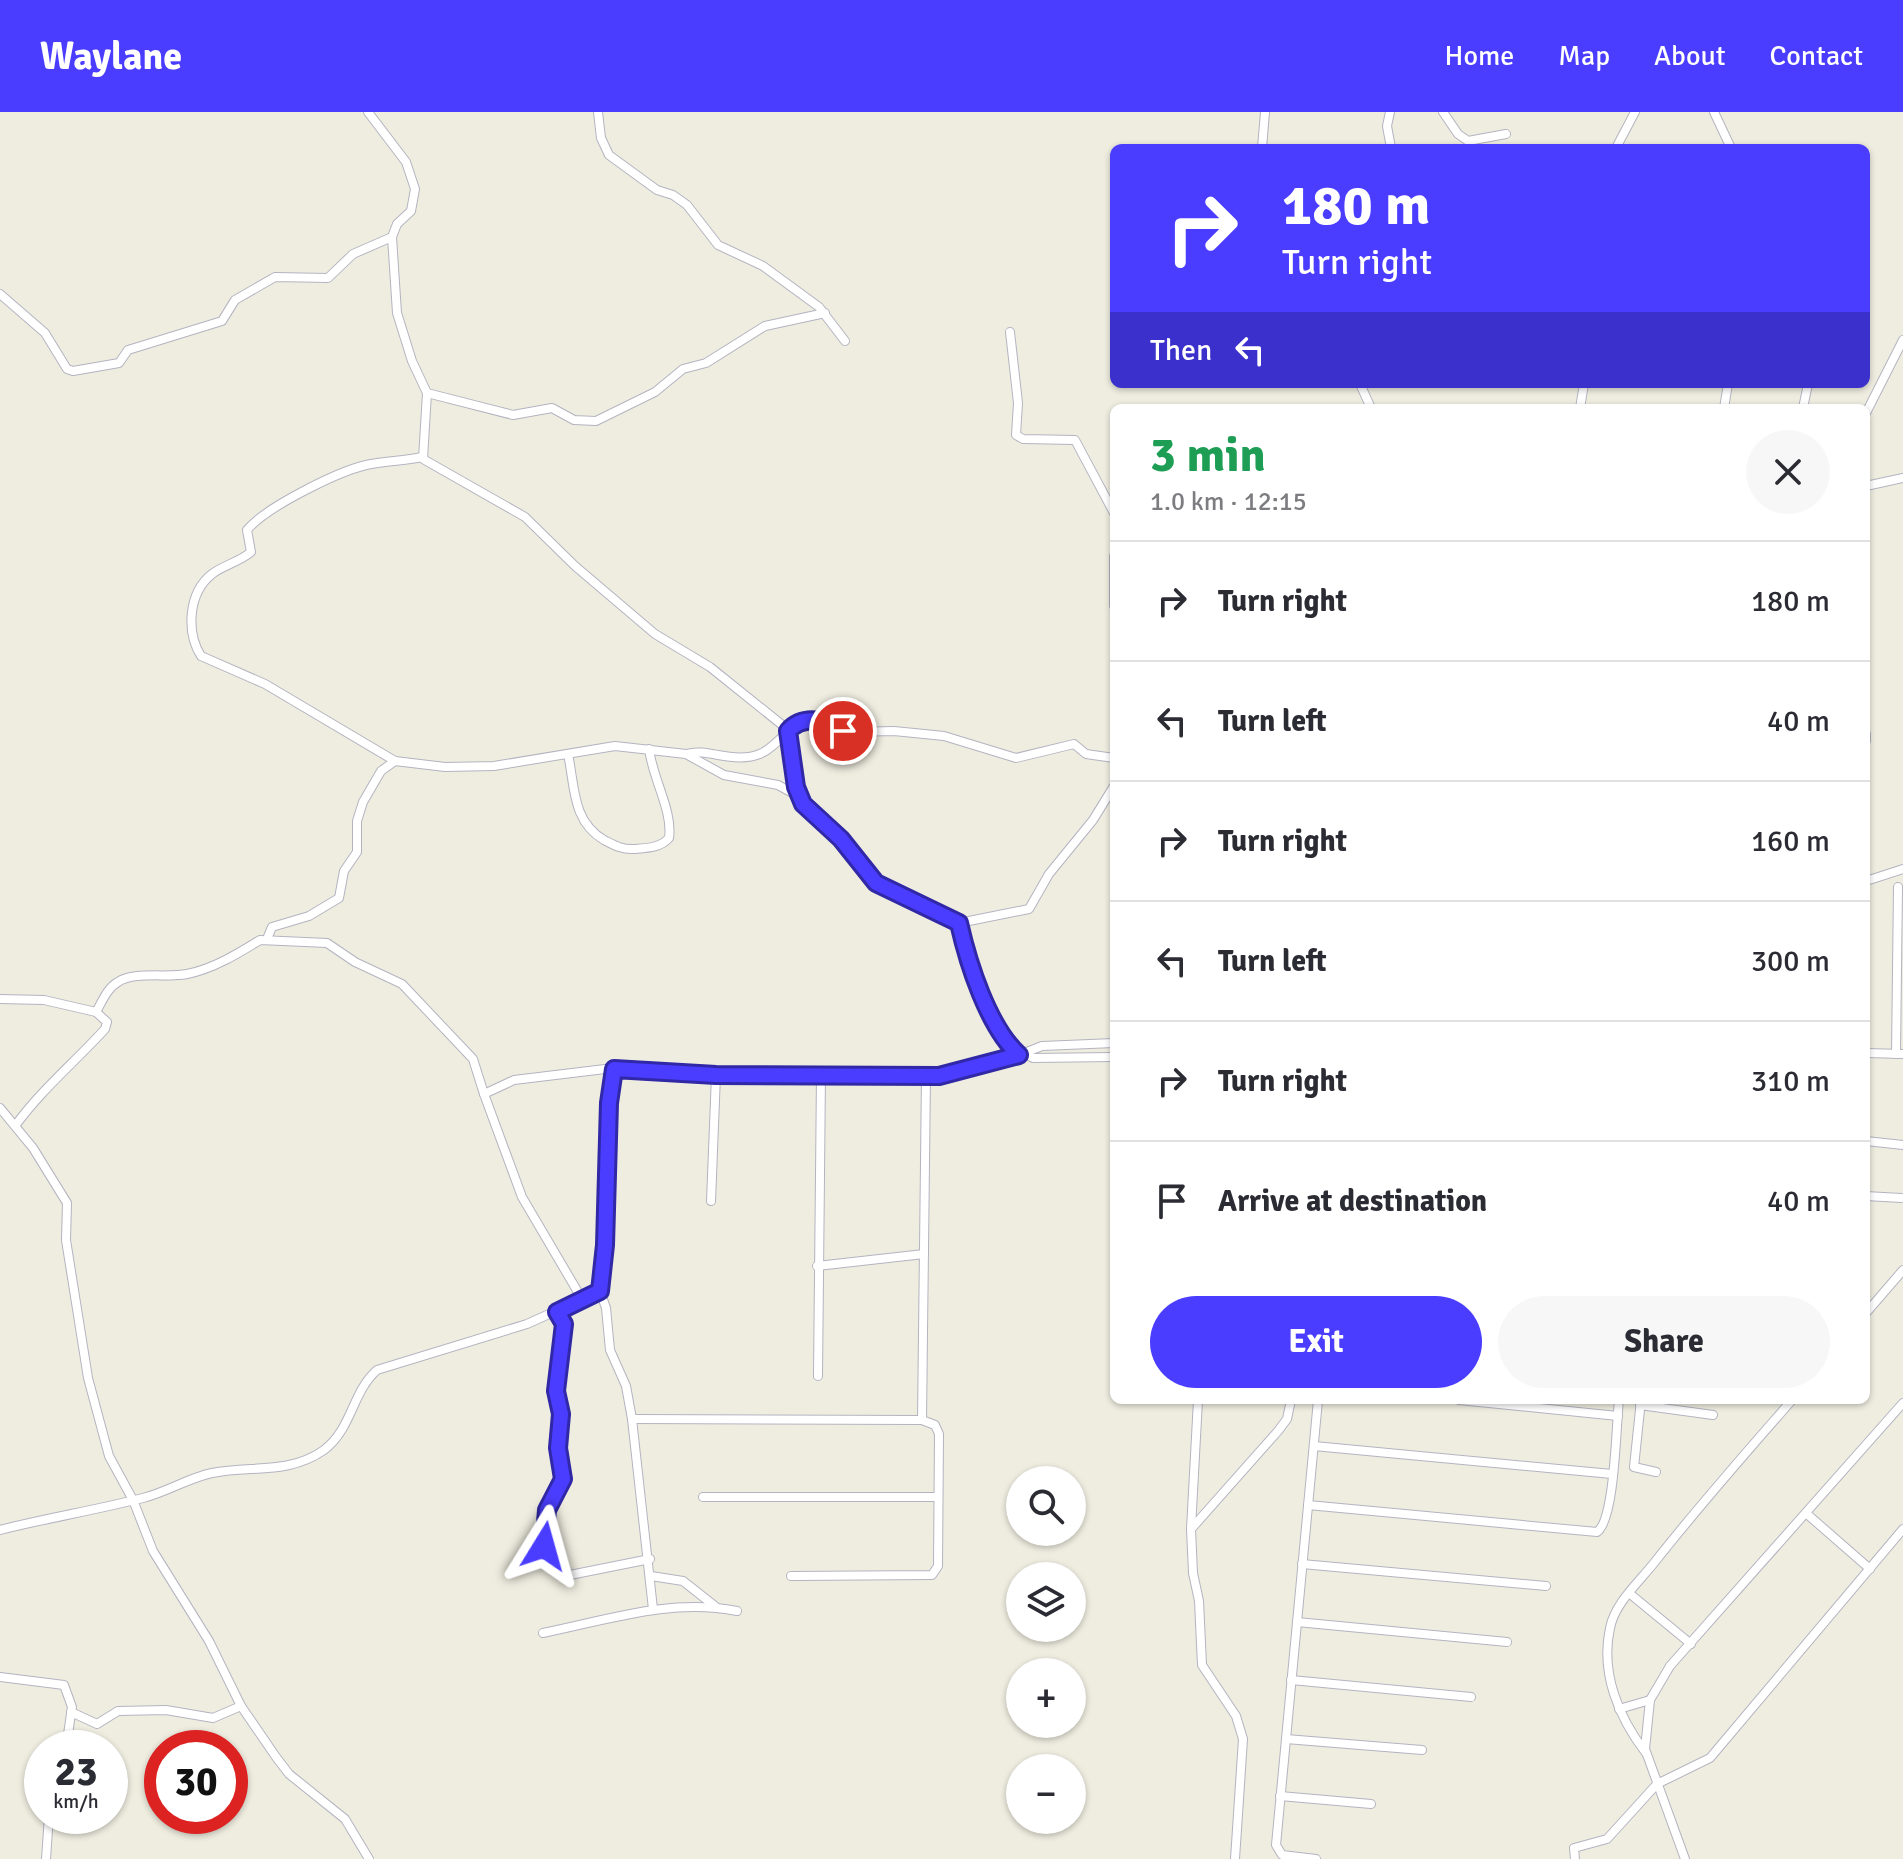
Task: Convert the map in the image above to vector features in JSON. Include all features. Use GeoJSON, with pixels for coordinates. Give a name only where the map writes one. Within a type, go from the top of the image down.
{"type":"FeatureCollection","features":[{"type":"Feature","properties":{"kind":"street"},"geometry":{"type":"LineString","coordinates":[[368,112],[406,162],[414,181],[413,205],[397,224],[392,237],[397,313],[412,361],[427,393],[422,457],[432,467],[525,517],[575,566],[655,634],[710,667],[788,731],[798,796]]}},
{"type":"Feature","properties":{"kind":"street"},"geometry":{"type":"LineString","coordinates":[[598,112],[601,138],[609,155],[657,190],[673,195],[687,205],[718,245],[763,266],[825,313],[845,341]]}},
{"type":"Feature","properties":{"kind":"street"},"geometry":{"type":"LineString","coordinates":[[1262,144],[1265,112]]}},
{"type":"Feature","properties":{"kind":"street"},"geometry":{"type":"LineString","coordinates":[[1390,112],[1387,126],[1390,144]]}},
{"type":"Feature","properties":{"kind":"street"},"geometry":{"type":"LineString","coordinates":[[1443,112],[1458,134],[1468,141],[1506,134]]}},
{"type":"Feature","properties":{"kind":"street"},"geometry":{"type":"LineString","coordinates":[[1618,144],[1635,112]]}},
{"type":"Feature","properties":{"kind":"street"},"geometry":{"type":"LineString","coordinates":[[1714,112],[1729,144]]}},
{"type":"Feature","properties":{"kind":"street"},"geometry":{"type":"LineString","coordinates":[[0,294],[45,333],[62,366],[73,371],[81,370],[119,363],[135,347],[222,321],[235,300],[268,279],[279,276],[328,278],[353,254],[392,237]]}},
{"type":"Feature","properties":{"kind":"street"},"geometry":{"type":"LineString","coordinates":[[427,393],[513,415],[552,408],[574,420],[596,421],[655,392],[678,373],[706,363],[765,326],[825,313]]}},
{"type":"Feature","properties":{"kind":"street"},"geometry":{"type":"LineString","coordinates":[[1010,332],[1018,403],[1016,435],[1023,439],[1075,440],[1110,506]]}},
{"type":"Feature","properties":{"kind":"street"},"geometry":{"type":"LineString","coordinates":[[1870,405],[1903,340]]}},
{"type":"Feature","properties":{"kind":"street"},"geometry":{"type":"LineString","coordinates":[[422,457],[364,465],[277,505],[256,520],[247,530],[251,552],[206,580],[191,622],[194,645],[204,658],[233,667],[265,684],[395,761],[445,767],[494,766],[615,746],[744,759],[780,743],[796,723],[816,721],[851,732],[894,731],[944,736],[1016,758],[1040,755],[1074,744],[1086,754],[1110,757]]}},
{"type":"Feature","properties":{"kind":"street"},"geometry":{"type":"LineString","coordinates":[[1870,485],[1903,478]]}},
{"type":"Feature","properties":{"kind":"street"},"geometry":{"type":"LineString","coordinates":[[568,754],[577,808],[588,828],[617,848],[627,850],[654,847],[669,838],[669,815],[655,784],[649,749]]}},
{"type":"Feature","properties":{"kind":"street"},"geometry":{"type":"LineString","coordinates":[[686,754],[724,775],[778,785],[798,796],[876,883],[959,923],[1029,909],[1049,874],[1093,820],[1110,792]]}},
{"type":"Feature","properties":{"kind":"street"},"geometry":{"type":"LineString","coordinates":[[267,939],[272,927],[309,916],[339,898],[344,871],[356,854],[357,821],[363,802],[381,771],[395,761]]}},
{"type":"Feature","properties":{"kind":"street"},"geometry":{"type":"LineString","coordinates":[[1870,880],[1903,869]]}},
{"type":"Feature","properties":{"kind":"street"},"geometry":{"type":"LineString","coordinates":[[1870,1053],[1899,1054],[1898,887]]}},
{"type":"Feature","properties":{"kind":"street"},"geometry":{"type":"LineString","coordinates":[[959,923],[968,958],[996,1026],[1021,1054],[1036,1059],[1110,1057]]}},
{"type":"Feature","properties":{"kind":"street"},"geometry":{"type":"LineString","coordinates":[[96,1012],[110,988],[124,978],[188,974],[248,951],[257,942],[267,939],[327,943],[355,962],[402,984],[473,1059],[522,1197],[582,1299]]}},
{"type":"Feature","properties":{"kind":"street"},"geometry":{"type":"LineString","coordinates":[[0,999],[44,1000],[96,1012],[107,1022],[105,1029],[60,1077],[39,1093],[15,1126]]}},
{"type":"Feature","properties":{"kind":"street"},"geometry":{"type":"LineString","coordinates":[[484,1094],[514,1080],[562,1072],[614,1069],[716,1075],[926,1076],[960,1072],[1055,1044],[1110,1043]]}},
{"type":"Feature","properties":{"kind":"street"},"geometry":{"type":"LineString","coordinates":[[614,1069],[609,1103],[605,1245],[600,1291],[606,1308],[610,1350],[626,1386],[632,1419],[650,1559],[653,1609]]}},
{"type":"Feature","properties":{"kind":"street"},"geometry":{"type":"LineString","coordinates":[[818,1376],[821,1074]]}},
{"type":"Feature","properties":{"kind":"street"},"geometry":{"type":"LineString","coordinates":[[711,1201],[716,1075]]}},
{"type":"Feature","properties":{"kind":"street"},"geometry":{"type":"LineString","coordinates":[[922,1420],[926,1076]]}},
{"type":"Feature","properties":{"kind":"street"},"geometry":{"type":"LineString","coordinates":[[0,1108],[67,1203],[66,1240],[88,1378],[109,1456],[133,1500],[161,1568],[191,1609],[241,1706],[289,1774],[345,1819],[369,1859]]}},
{"type":"Feature","properties":{"kind":"street"},"geometry":{"type":"LineString","coordinates":[[1870,1141],[1903,1145]]}},
{"type":"Feature","properties":{"kind":"street"},"geometry":{"type":"LineString","coordinates":[[1870,1196],[1901,1198]]}},
{"type":"Feature","properties":{"kind":"street"},"geometry":{"type":"LineString","coordinates":[[817,1266],[924,1254]]}},
{"type":"Feature","properties":{"kind":"street"},"geometry":{"type":"LineString","coordinates":[[1870,1308],[1903,1270]]}},
{"type":"Feature","properties":{"kind":"street"},"geometry":{"type":"LineString","coordinates":[[0,1530],[133,1500],[213,1473],[265,1471],[301,1462],[325,1449],[344,1429],[362,1388],[377,1370],[557,1312],[600,1291]]}},
{"type":"Feature","properties":{"kind":"street"},"geometry":{"type":"LineString","coordinates":[[557,1312],[564,1324],[556,1391],[561,1414],[558,1448],[563,1479],[547,1510],[543,1536],[547,1554],[556,1572],[565,1576],[650,1559]]}},
{"type":"Feature","properties":{"kind":"street"},"geometry":{"type":"LineString","coordinates":[[1646,1753],[1650,1700],[1670,1666],[1903,1403]]}},
{"type":"Feature","properties":{"kind":"street"},"geometry":{"type":"LineString","coordinates":[[1198,1404],[1191,1529],[1202,1665],[1236,1716],[1243,1739],[1236,1848],[1232,1859]]}},
{"type":"Feature","properties":{"kind":"street"},"geometry":{"type":"LineString","coordinates":[[1191,1529],[1278,1431],[1287,1419],[1290,1404]]}},
{"type":"Feature","properties":{"kind":"street"},"geometry":{"type":"LineString","coordinates":[[1316,1859],[1282,1855],[1277,1850],[1318,1404]]}},
{"type":"Feature","properties":{"kind":"street"},"geometry":{"type":"LineString","coordinates":[[1499,1404],[1618,1416]]}},
{"type":"Feature","properties":{"kind":"street"},"geometry":{"type":"LineString","coordinates":[[1308,1505],[1597,1532],[1603,1527],[1608,1509],[1619,1404]]}},
{"type":"Feature","properties":{"kind":"street"},"geometry":{"type":"LineString","coordinates":[[1641,1404],[1634,1467],[1656,1472]]}},
{"type":"Feature","properties":{"kind":"street"},"geometry":{"type":"LineString","coordinates":[[1647,1404],[1713,1415]]}},
{"type":"Feature","properties":{"kind":"street"},"geometry":{"type":"LineString","coordinates":[[1685,1859],[1646,1753],[1619,1709],[1609,1675],[1607,1648],[1613,1617],[1629,1593],[1789,1404]]}},
{"type":"Feature","properties":{"kind":"street"},"geometry":{"type":"LineString","coordinates":[[632,1419],[922,1420],[935,1425],[939,1434],[938,1566],[932,1575],[791,1576]]}},
{"type":"Feature","properties":{"kind":"street"},"geometry":{"type":"LineString","coordinates":[[1314,1446],[1612,1474]]}},
{"type":"Feature","properties":{"kind":"street"},"geometry":{"type":"LineString","coordinates":[[703,1497],[938,1497]]}},
{"type":"Feature","properties":{"kind":"street"},"geometry":{"type":"LineString","coordinates":[[1807,1514],[1870,1569]]}},
{"type":"Feature","properties":{"kind":"street"},"geometry":{"type":"LineString","coordinates":[[1575,1859],[1574,1848],[1607,1839],[1657,1784],[1710,1758],[1903,1529]]}},
{"type":"Feature","properties":{"kind":"street"},"geometry":{"type":"LineString","coordinates":[[1302,1564],[1546,1586]]}},
{"type":"Feature","properties":{"kind":"street"},"geometry":{"type":"LineString","coordinates":[[651,1576],[683,1581],[717,1607]]}},
{"type":"Feature","properties":{"kind":"street"},"geometry":{"type":"LineString","coordinates":[[1629,1593],[1691,1644]]}},
{"type":"Feature","properties":{"kind":"street"},"geometry":{"type":"LineString","coordinates":[[543,1633],[653,1609],[692,1605],[737,1611]]}},
{"type":"Feature","properties":{"kind":"street"},"geometry":{"type":"LineString","coordinates":[[1297,1622],[1507,1642]]}},
{"type":"Feature","properties":{"kind":"street"},"geometry":{"type":"LineString","coordinates":[[0,1677],[60,1682],[70,1695],[68,1730]]}},
{"type":"Feature","properties":{"kind":"street"},"geometry":{"type":"LineString","coordinates":[[1291,1680],[1471,1697]]}},
{"type":"Feature","properties":{"kind":"street"},"geometry":{"type":"LineString","coordinates":[[1619,1709],[1650,1700]]}},
{"type":"Feature","properties":{"kind":"street"},"geometry":{"type":"LineString","coordinates":[[71,1712],[97,1724],[118,1711],[166,1710],[213,1718],[241,1706]]}},
{"type":"Feature","properties":{"kind":"street"},"geometry":{"type":"LineString","coordinates":[[1286,1739],[1422,1750]]}},
{"type":"Feature","properties":{"kind":"street"},"geometry":{"type":"LineString","coordinates":[[1280,1796],[1371,1804]]}},
{"type":"Feature","properties":{"kind":"street"},"geometry":{"type":"LineString","coordinates":[[46,1859],[48,1834]]}},
{"type":"Feature","properties":{"kind":"route"},"geometry":{"type":"LineString","coordinates":[[544,1546],[547,1510],[563,1479],[558,1448],[561,1414],[556,1391],[564,1324],[557,1312],[600,1291],[605,1245],[609,1103],[614,1069],[716,1075],[939,1076],[1019,1055],[996,1026],[968,958],[959,923],[950,915],[905,900],[876,883],[841,839],[798,796],[788,731],[796,723],[805,721],[827,722],[843,731]]}}]}
